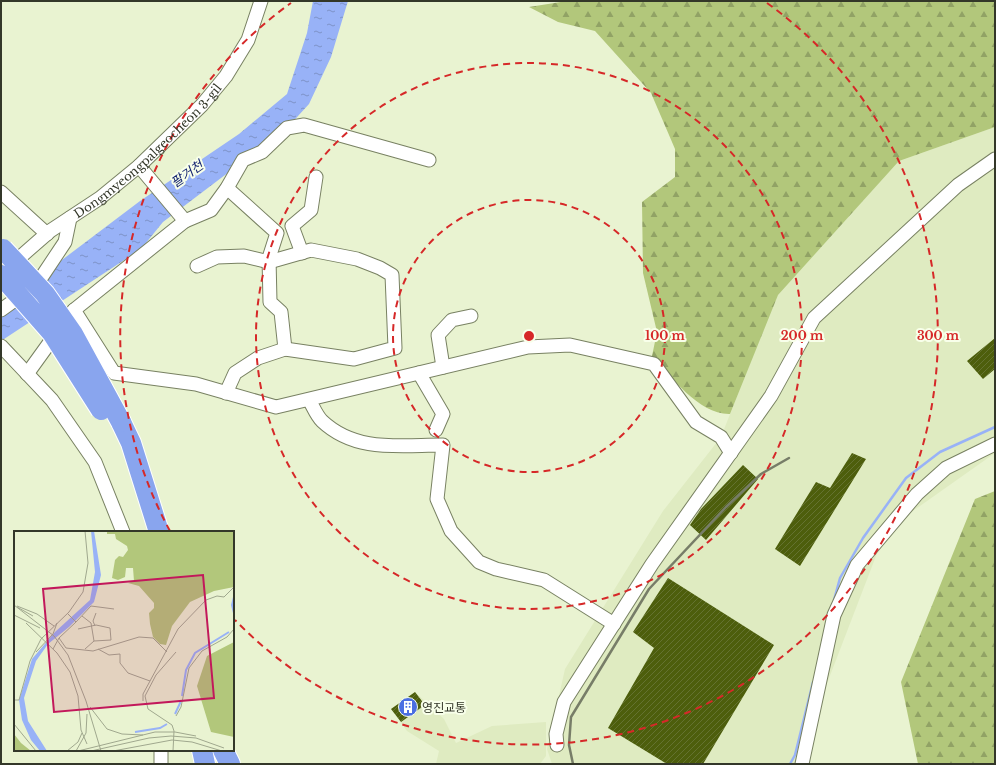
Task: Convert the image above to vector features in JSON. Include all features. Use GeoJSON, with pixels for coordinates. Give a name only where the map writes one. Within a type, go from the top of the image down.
{"type":"FeatureCollection","features":[{"type":"Feature","properties":{"kind":"highway"},"geometry":{"type":"LineString","coordinates":[[2,248],[44,294],[73,334],[116,427],[149,531]]}},
{"type":"Feature","properties":{"kind":"highway"},"geometry":{"type":"LineString","coordinates":[[1,274],[52,333],[116,427],[131,443],[159,531]]}},
{"type":"Feature","properties":{"kind":"highway"},"geometry":{"type":"LineString","coordinates":[[200,751],[201,764]]}},
{"type":"Feature","properties":{"kind":"highway"},"geometry":{"type":"LineString","coordinates":[[200,751],[205,764]]}},
{"type":"Feature","properties":{"kind":"highway"},"geometry":{"type":"LineString","coordinates":[[213,751],[216,764]]}},
{"type":"Feature","properties":{"kind":"highway"},"geometry":{"type":"LineString","coordinates":[[224,751],[230,764]]}},
{"type":"Feature","properties":{"kind":"street","name":"Dongmyeongpalgeocheon 3-gil"},"geometry":{"type":"LineString","coordinates":[[1,274],[48,234],[145,167],[202,105],[226,76],[248,40],[261,1]]}},
{"type":"Feature","properties":{"kind":"street"},"geometry":{"type":"LineString","coordinates":[[27,374],[74,310],[185,221],[211,210],[227,188],[243,160],[262,152],[287,128],[304,125],[428,160]]}},
{"type":"Feature","properties":{"kind":"street"},"geometry":{"type":"LineString","coordinates":[[557,745],[556,734],[564,702],[652,564],[771,396],[814,318],[958,185],[995,159]]}},
{"type":"Feature","properties":{"kind":"street"},"geometry":{"type":"LineString","coordinates":[[145,167],[185,221]]}},
{"type":"Feature","properties":{"kind":"street"},"geometry":{"type":"LineString","coordinates":[[302,253],[292,226],[310,210],[316,177]]}},
{"type":"Feature","properties":{"kind":"street"},"geometry":{"type":"LineString","coordinates":[[227,188],[277,232],[269,262],[270,302],[281,312],[285,349]]}},
{"type":"Feature","properties":{"kind":"street"},"geometry":{"type":"LineString","coordinates":[[1,192],[48,234]]}},
{"type":"Feature","properties":{"kind":"street"},"geometry":{"type":"LineString","coordinates":[[1,310],[37,284],[65,242],[70,218]]}},
{"type":"Feature","properties":{"kind":"street"},"geometry":{"type":"LineString","coordinates":[[197,266],[217,257],[244,256],[269,262],[311,250],[357,259],[380,268],[392,275],[395,348],[354,359],[285,349],[258,358],[235,373],[226,393]]}},
{"type":"Feature","properties":{"kind":"street"},"geometry":{"type":"LineString","coordinates":[[74,310],[114,373],[196,384],[276,407],[528,347],[570,345],[654,364],[696,422],[721,436],[731,453]]}},
{"type":"Feature","properties":{"kind":"street"},"geometry":{"type":"LineString","coordinates":[[443,367],[438,335],[452,320],[471,316]]}},
{"type":"Feature","properties":{"kind":"street"},"geometry":{"type":"LineString","coordinates":[[1,346],[52,400],[95,462],[123,531]]}},
{"type":"Feature","properties":{"kind":"street"},"geometry":{"type":"LineString","coordinates":[[420,373],[443,414],[436,430]]}},
{"type":"Feature","properties":{"kind":"street"},"geometry":{"type":"LineString","coordinates":[[309,400],[321,420],[342,436],[370,445],[443,444],[437,500],[451,531],[479,562],[496,568],[544,580],[614,624]]}},
{"type":"Feature","properties":{"kind":"street"},"geometry":{"type":"LineString","coordinates":[[802,764],[834,615],[857,565],[917,494],[946,468],[995,444]]}},
{"type":"Feature","properties":{"kind":"street"},"geometry":{"type":"LineString","coordinates":[[161,751],[161,764]]}},
{"type":"Feature","properties":{"kind":"shaded area"},"geometry":{"type":"Polygon","coordinates":[[[995,127],[995,453],[886,530],[796,764],[552,764],[547,749],[565,669],[663,511],[721,437],[777,295],[899,161],[995,127]]]}},
{"type":"Feature","properties":{"kind":"shaded area","name":"영진교통"},"geometry":{"type":"Polygon","coordinates":[[[415,692],[444,719],[456,743],[492,726],[546,722],[546,756],[540,764],[436,764],[439,751],[407,731],[391,709],[415,692]]]}},
{"type":"Feature","properties":{"kind":"green space"},"geometry":{"type":"Polygon","coordinates":[[[567,1],[995,1],[995,127],[899,161],[778,295],[730,414],[719,413],[707,408],[686,393],[652,356],[657,332],[643,273],[642,202],[675,177],[675,149],[651,93],[595,31],[558,22],[529,7],[567,1]]]}},
{"type":"Feature","properties":{"kind":"green space"},"geometry":{"type":"Polygon","coordinates":[[[995,491],[995,764],[918,764],[901,682],[975,499],[995,491]]]}},
{"type":"Feature","properties":{"kind":"water","name":"팔거천"},"geometry":{"type":"Polygon","coordinates":[[[313,1],[348,1],[331,57],[309,104],[287,128],[163,222],[141,249],[1,341],[1,316],[50,269],[140,201],[239,134],[287,94],[307,33],[313,1]]]}},
{"type":"Feature","properties":{"kind":"building"},"geometry":{"type":"Polygon","coordinates":[[[995,338],[995,369],[983,379],[967,361],[995,338]]]}},
{"type":"Feature","properties":{"kind":"building"},"geometry":{"type":"Polygon","coordinates":[[[852,453],[866,459],[800,566],[775,549],[816,482],[830,488],[852,453]]]}},
{"type":"Feature","properties":{"kind":"building"},"geometry":{"type":"Polygon","coordinates":[[[743,465],[758,479],[706,540],[690,525],[701,509],[743,465]]]}},
{"type":"Feature","properties":{"kind":"building"},"geometry":{"type":"Polygon","coordinates":[[[668,578],[774,645],[703,764],[667,764],[608,728],[654,648],[633,632],[668,578]]]}},
{"type":"Feature","properties":{"kind":"building","name":"영진교통"},"geometry":{"type":"Polygon","coordinates":[[[415,692],[425,705],[401,722],[391,709],[415,692]]]}},
{"type":"Feature","properties":{"kind":"waterway"},"geometry":{"type":"LineString","coordinates":[[834,600],[840,578],[863,538],[906,478],[940,452],[995,427]]}},
{"type":"Feature","properties":{"kind":"waterway"},"geometry":{"type":"LineString","coordinates":[[790,764],[795,755],[813,682]]}},
{"type":"Feature","properties":{"kind":"railway"},"geometry":{"type":"LineString","coordinates":[[573,764],[569,745],[571,717],[649,589],[726,507],[761,474],[789,458]]}},
{"type":"Feature","properties":{"kind":"place","name":"영진교통"},"geometry":{"type":"Point","coordinates":[408,707]}}]}
